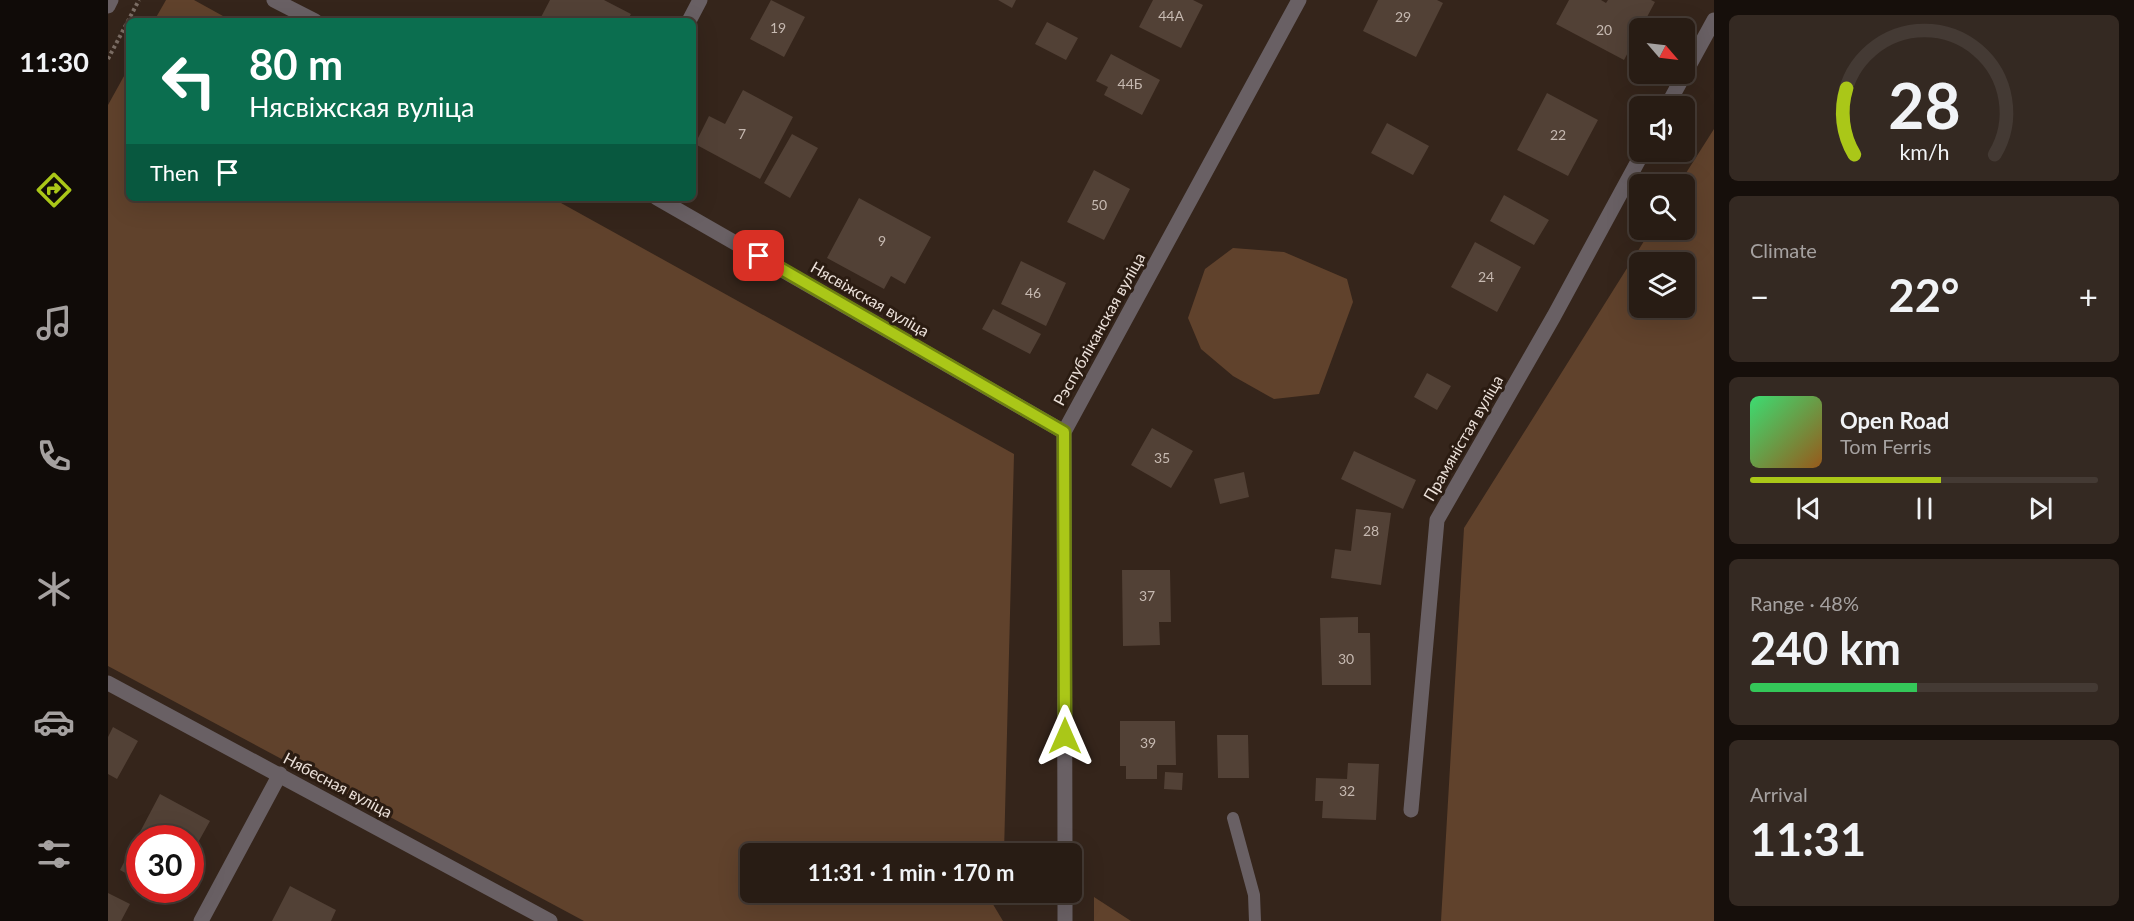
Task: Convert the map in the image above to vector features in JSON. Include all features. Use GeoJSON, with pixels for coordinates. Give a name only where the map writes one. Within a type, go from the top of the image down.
{"type":"FeatureCollection","features":[{"type":"Feature","properties":{"kind":"street"},"geometry":{"type":"LineString","coordinates":[[108,6],[111,0]]}},
{"type":"Feature","properties":{"kind":"street"},"geometry":{"type":"LineString","coordinates":[[274,0],[309,18]]}},
{"type":"Feature","properties":{"kind":"street"},"geometry":{"type":"LineString","coordinates":[[690,18],[700,0]]}},
{"type":"Feature","properties":{"kind":"street","name":"Рэспубліканская вуліца"},"geometry":{"type":"LineString","coordinates":[[1065,843],[1064,432],[1299,0]]}},
{"type":"Feature","properties":{"kind":"street"},"geometry":{"type":"LineString","coordinates":[[1672,96],[1714,20]]}},
{"type":"Feature","properties":{"kind":"street","name":"Прамяністая вуліца"},"geometry":{"type":"LineString","coordinates":[[1411,810],[1437,520],[1554,316],[1638,162]]}},
{"type":"Feature","properties":{"kind":"street","name":"Нясвіжская вуліца"},"geometry":{"type":"LineString","coordinates":[[662,201],[1064,432]]}},
{"type":"Feature","properties":{"kind":"street","name":"Нябесная вуліца"},"geometry":{"type":"LineString","coordinates":[[108,683],[550,921]]}},
{"type":"Feature","properties":{"kind":"street"},"geometry":{"type":"LineString","coordinates":[[201,921],[280,774]]}},
{"type":"Feature","properties":{"kind":"street"},"geometry":{"type":"LineString","coordinates":[[1065,903],[1065,921]]}},
{"type":"Feature","properties":{"kind":"lane"},"geometry":{"type":"LineString","coordinates":[[1233,818],[1254,895],[1254,921]]}},
{"type":"Feature","properties":{"kind":"path"},"geometry":{"type":"LineString","coordinates":[[130,18],[139,0]]}},
{"type":"Feature","properties":{"kind":"path"},"geometry":{"type":"LineString","coordinates":[[108,60],[126,25]]}},
{"type":"Feature","properties":{"kind":"shaded area"},"geometry":{"type":"Polygon","coordinates":[[[166,0],[194,0],[227,18],[156,18],[166,0]]]}},
{"type":"Feature","properties":{"kind":"shaded area"},"geometry":{"type":"Polygon","coordinates":[[[126,72],[126,201],[557,201],[1014,454],[1004,843],[740,843],[740,903],[992,903],[1003,921],[584,921],[108,666],[108,105],[126,72]]]}},
{"type":"Feature","properties":{"kind":"shaded area"},"geometry":{"type":"Polygon","coordinates":[[[1714,129],[1714,921],[1441,921],[1464,528],[1629,265],[1629,318],[1695,318],[1695,252],[1637,252],[1645,240],[1695,240],[1695,174],[1685,174],[1714,129]]]}},
{"type":"Feature","properties":{"kind":"shaded area"},"geometry":{"type":"Polygon","coordinates":[[[1233,248],[1284,252],[1347,279],[1353,302],[1319,394],[1274,399],[1233,376],[1201,349],[1188,318],[1205,269],[1233,248]]]}},
{"type":"Feature","properties":{"kind":"shaded area"},"geometry":{"type":"Polygon","coordinates":[[[1094,897],[1131,921],[1094,921],[1094,897]]]}},
{"type":"Feature","properties":{"kind":"building"},"geometry":{"type":"Polygon","coordinates":[[[550,0],[604,0],[631,14],[629,18],[541,18],[550,0]]]}},
{"type":"Feature","properties":{"kind":"building"},"geometry":{"type":"Polygon","coordinates":[[[771,0],[805,17],[784,57],[750,39],[771,0]]]}},
{"type":"Feature","properties":{"kind":"building"},"geometry":{"type":"Polygon","coordinates":[[[998,0],[1016,0],[1012,8],[998,0]]]}},
{"type":"Feature","properties":{"kind":"building"},"geometry":{"type":"Polygon","coordinates":[[[1153,0],[1193,0],[1203,5],[1181,48],[1139,27],[1153,0]]]}},
{"type":"Feature","properties":{"kind":"building"},"geometry":{"type":"Polygon","coordinates":[[[1378,0],[1437,0],[1443,3],[1416,57],[1363,31],[1378,0]]]}},
{"type":"Feature","properties":{"kind":"building"},"geometry":{"type":"Polygon","coordinates":[[[1569,0],[1601,0],[1606,3],[1608,0],[1651,0],[1655,2],[1646,18],[1629,18],[1629,51],[1624,60],[1556,24],[1569,0]]]}},
{"type":"Feature","properties":{"kind":"building"},"geometry":{"type":"Polygon","coordinates":[[[1047,22],[1078,38],[1066,60],[1035,44],[1047,22]]]}},
{"type":"Feature","properties":{"kind":"building"},"geometry":{"type":"Polygon","coordinates":[[[1111,54],[1160,80],[1142,115],[1104,95],[1108,87],[1096,81],[1111,54]]]}},
{"type":"Feature","properties":{"kind":"building"},"geometry":{"type":"Polygon","coordinates":[[[743,90],[793,117],[760,179],[696,145],[709,116],[725,124],[743,90]]]}},
{"type":"Feature","properties":{"kind":"building"},"geometry":{"type":"Polygon","coordinates":[[[1547,93],[1598,120],[1568,176],[1517,150],[1547,93]]]}},
{"type":"Feature","properties":{"kind":"building"},"geometry":{"type":"Polygon","coordinates":[[[1387,123],[1429,146],[1413,175],[1371,153],[1387,123]]]}},
{"type":"Feature","properties":{"kind":"building"},"geometry":{"type":"Polygon","coordinates":[[[792,134],[818,148],[790,198],[764,183],[792,134]]]}},
{"type":"Feature","properties":{"kind":"building"},"geometry":{"type":"Polygon","coordinates":[[[1094,170],[1130,189],[1104,240],[1067,222],[1094,170]]]}},
{"type":"Feature","properties":{"kind":"building"},"geometry":{"type":"Polygon","coordinates":[[[1504,195],[1549,220],[1534,245],[1490,221],[1504,195]]]}},
{"type":"Feature","properties":{"kind":"building"},"geometry":{"type":"Polygon","coordinates":[[[859,198],[931,237],[905,284],[891,276],[884,289],[827,258],[859,198]]]}},
{"type":"Feature","properties":{"kind":"building"},"geometry":{"type":"Polygon","coordinates":[[[1475,242],[1521,267],[1497,312],[1451,287],[1475,242]]]}},
{"type":"Feature","properties":{"kind":"building"},"geometry":{"type":"Polygon","coordinates":[[[1021,261],[1066,283],[1046,326],[1001,304],[1021,261]]]}},
{"type":"Feature","properties":{"kind":"building"},"geometry":{"type":"Polygon","coordinates":[[[993,309],[1041,334],[1030,354],[982,329],[993,309]]]}},
{"type":"Feature","properties":{"kind":"building"},"geometry":{"type":"Polygon","coordinates":[[[1427,373],[1451,386],[1437,410],[1414,397],[1427,373]]]}},
{"type":"Feature","properties":{"kind":"building"},"geometry":{"type":"Polygon","coordinates":[[[1152,428],[1193,451],[1171,488],[1131,465],[1152,428]]]}},
{"type":"Feature","properties":{"kind":"building"},"geometry":{"type":"Polygon","coordinates":[[[1354,451],[1416,480],[1403,509],[1341,479],[1354,451]]]}},
{"type":"Feature","properties":{"kind":"building"},"geometry":{"type":"Polygon","coordinates":[[[1244,472],[1249,497],[1220,504],[1214,479],[1244,472]]]}},
{"type":"Feature","properties":{"kind":"building"},"geometry":{"type":"Polygon","coordinates":[[[1356,509],[1391,513],[1381,585],[1331,578],[1335,549],[1351,551],[1356,509]]]}},
{"type":"Feature","properties":{"kind":"building"},"geometry":{"type":"Polygon","coordinates":[[[1122,570],[1170,570],[1171,622],[1159,622],[1160,645],[1123,646],[1122,570]]]}},
{"type":"Feature","properties":{"kind":"building"},"geometry":{"type":"Polygon","coordinates":[[[1358,617],[1358,633],[1370,633],[1371,685],[1322,685],[1320,618],[1358,617]]]}},
{"type":"Feature","properties":{"kind":"building"},"geometry":{"type":"Polygon","coordinates":[[[1120,721],[1175,721],[1176,765],[1157,765],[1157,779],[1126,779],[1126,766],[1120,766],[1120,721]]]}},
{"type":"Feature","properties":{"kind":"building"},"geometry":{"type":"Polygon","coordinates":[[[113,727],[138,741],[117,779],[108,774],[108,737],[113,727]]]}},
{"type":"Feature","properties":{"kind":"building"},"geometry":{"type":"Polygon","coordinates":[[[1217,735],[1248,735],[1249,778],[1218,778],[1217,735]]]}},
{"type":"Feature","properties":{"kind":"building"},"geometry":{"type":"Polygon","coordinates":[[[1348,763],[1379,764],[1376,820],[1322,818],[1323,801],[1315,801],[1316,778],[1347,779],[1348,763]]]}},
{"type":"Feature","properties":{"kind":"building"},"geometry":{"type":"Polygon","coordinates":[[[1165,772],[1183,773],[1182,790],[1164,789],[1165,772]]]}},
{"type":"Feature","properties":{"kind":"building"},"geometry":{"type":"Polygon","coordinates":[[[160,794],[210,821],[204,832],[204,825],[144,825],[160,794]]]}},
{"type":"Feature","properties":{"kind":"building"},"geometry":{"type":"Polygon","coordinates":[[[126,859],[126,873],[120,870],[126,859]]]}},
{"type":"Feature","properties":{"kind":"building"},"geometry":{"type":"Polygon","coordinates":[[[290,886],[336,910],[331,921],[272,921],[290,886]]]}},
{"type":"Feature","properties":{"kind":"building"},"geometry":{"type":"Polygon","coordinates":[[[108,893],[130,904],[121,921],[108,921],[108,893]]]}},
{"type":"Feature","properties":{"kind":"route"},"geometry":{"type":"LineString","coordinates":[[759,256],[1064,432],[1065,736]]}}]}
